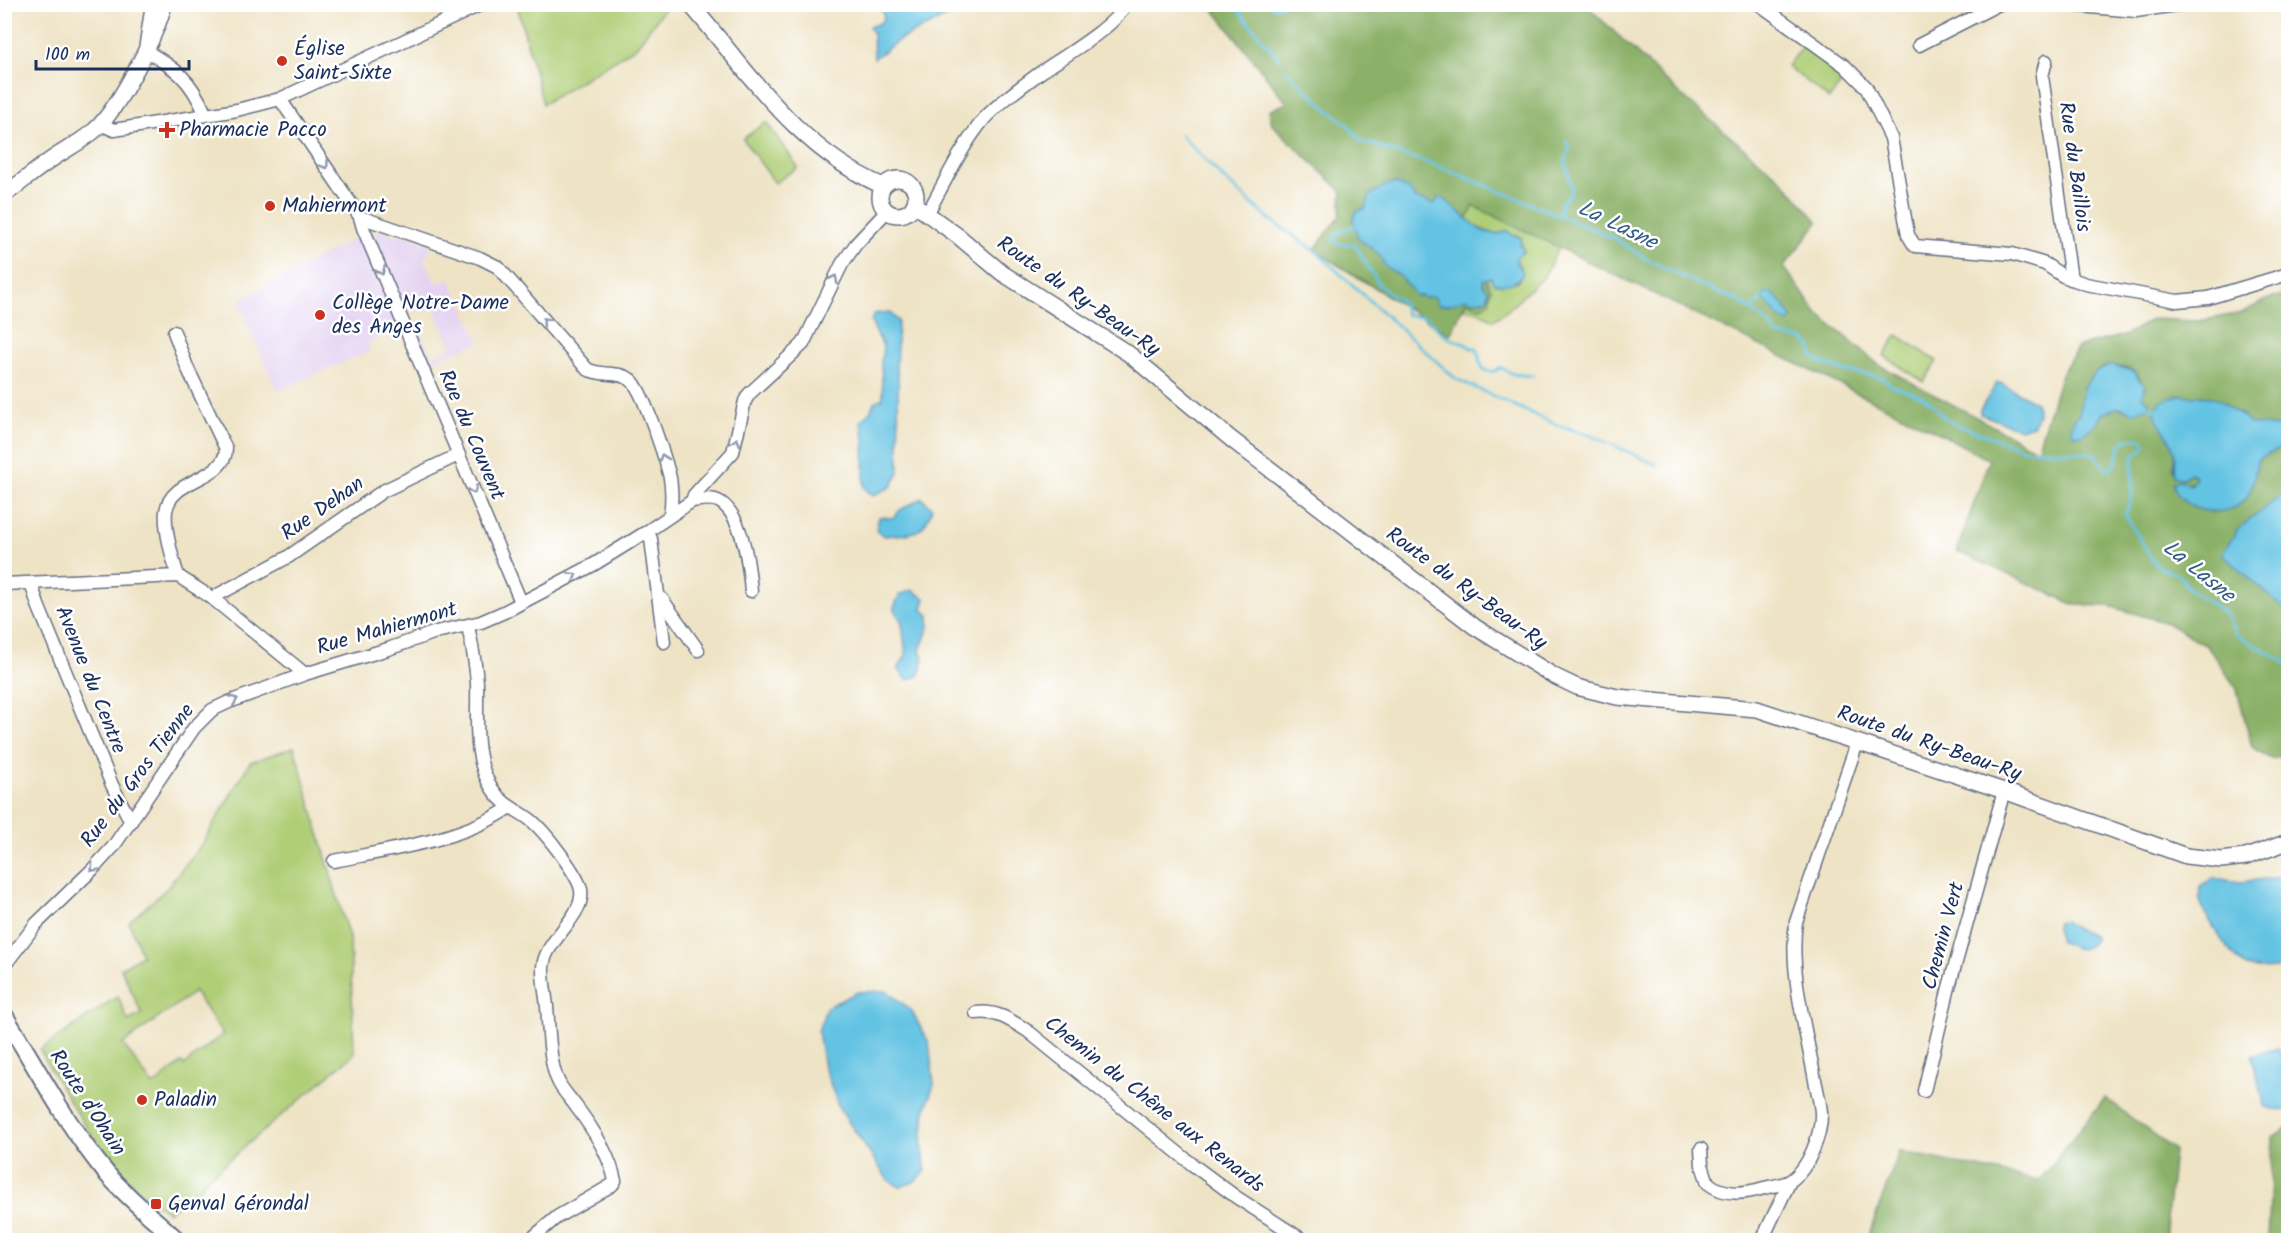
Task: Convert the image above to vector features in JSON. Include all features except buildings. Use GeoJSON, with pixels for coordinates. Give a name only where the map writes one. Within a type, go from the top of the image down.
{"type":"FeatureCollection","features":[{"type":"Feature","properties":{"kind":"main road","name":"Route d'Ohain"},"geometry":{"type":"LineString","coordinates":[[4,1015],[107,1174],[177,1240]]}},
{"type":"Feature","properties":{"kind":"street"},"geometry":{"type":"LineString","coordinates":[[145,50],[152,4]]}},
{"type":"Feature","properties":{"kind":"street"},"geometry":{"type":"LineString","coordinates":[[4,195],[100,124],[125,88],[155,33],[164,4]]}},
{"type":"Feature","properties":{"kind":"street"},"geometry":{"type":"LineString","coordinates":[[100,124],[114,130],[205,113],[237,110],[280,99],[482,4]]}},
{"type":"Feature","properties":{"kind":"street"},"geometry":{"type":"LineString","coordinates":[[690,4],[785,118],[863,178],[883,186]]}},
{"type":"Feature","properties":{"kind":"street"},"geometry":{"type":"LineString","coordinates":[[921,209],[914,187],[905,179],[893,179],[883,186],[880,199],[887,211],[902,214],[921,209],[985,118],[1036,76],[1111,24],[1124,10],[1125,4]]}},
{"type":"Feature","properties":{"kind":"street"},"geometry":{"type":"LineString","coordinates":[[1759,4],[1845,66],[1866,87],[1891,138],[1911,242],[1915,246],[2012,254],[2044,264],[2071,279],[2166,299],[2194,300],[2220,296],[2289,274]]}},
{"type":"Feature","properties":{"kind":"street"},"geometry":{"type":"LineString","coordinates":[[1918,45],[1999,4]]}},
{"type":"Feature","properties":{"kind":"street"},"geometry":{"type":"LineString","coordinates":[[2056,4],[2136,11],[2183,4]]}},
{"type":"Feature","properties":{"kind":"street"},"geometry":{"type":"LineString","coordinates":[[145,50],[182,74],[205,113]]}},
{"type":"Feature","properties":{"kind":"street","name":"Rue du Baillois"},"geometry":{"type":"LineString","coordinates":[[2046,61],[2042,76],[2071,279]]}},
{"type":"Feature","properties":{"kind":"street","name":"Rue du Couvent"},"geometry":{"type":"LineString","coordinates":[[280,99],[360,217],[521,602]]}},
{"type":"Feature","properties":{"kind":"street","name":"Route du Ry-Beau-Ry"},"geometry":{"type":"LineString","coordinates":[[921,209],[1002,273],[1129,354],[1231,439],[1475,627],[1554,676],[1577,687],[1617,697],[1757,709],[2004,791],[2186,856],[2204,860],[2246,857],[2289,842]]}},
{"type":"Feature","properties":{"kind":"street","name":"Rue Mahiermont"},"geometry":{"type":"LineString","coordinates":[[178,576],[212,598],[305,674],[436,632],[468,626],[504,612],[561,583],[648,531],[692,501],[694,495],[733,452],[745,401],[749,394],[803,344],[842,264],[861,237],[887,211]]}},
{"type":"Feature","properties":{"kind":"street"},"geometry":{"type":"LineString","coordinates":[[360,217],[480,258],[498,267],[586,369],[597,373],[619,374],[636,384],[669,476],[672,501],[670,515]]}},
{"type":"Feature","properties":{"kind":"street"},"geometry":{"type":"LineString","coordinates":[[4,584],[178,576],[167,517],[169,502],[182,488],[220,466],[226,456],[226,449],[187,367],[174,332]]}},
{"type":"Feature","properties":{"kind":"street","name":"Rue Dehan"},"geometry":{"type":"LineString","coordinates":[[212,598],[288,557],[383,491],[458,455]]}},
{"type":"Feature","properties":{"kind":"street"},"geometry":{"type":"LineString","coordinates":[[692,501],[714,500],[722,503],[728,511],[747,551],[751,591]]}},
{"type":"Feature","properties":{"kind":"street"},"geometry":{"type":"LineString","coordinates":[[648,531],[664,642]]}},
{"type":"Feature","properties":{"kind":"street","name":"Avenue du Centre"},"geometry":{"type":"LineString","coordinates":[[31,583],[112,785],[131,822]]}},
{"type":"Feature","properties":{"kind":"street"},"geometry":{"type":"LineString","coordinates":[[658,593],[698,650]]}},
{"type":"Feature","properties":{"kind":"street"},"geometry":{"type":"LineString","coordinates":[[468,626],[475,664],[477,733],[481,761],[492,789],[509,808],[530,819],[563,857],[581,888],[578,907],[551,945],[543,964],[553,1059],[558,1081],[589,1126],[606,1157],[615,1181],[612,1185],[556,1217],[530,1240]]}},
{"type":"Feature","properties":{"kind":"street","name":"Rue du Gros Tienne"},"geometry":{"type":"LineString","coordinates":[[4,966],[36,924],[92,870],[131,822],[189,735],[207,713],[229,702],[305,674]]}},
{"type":"Feature","properties":{"kind":"street"},"geometry":{"type":"LineString","coordinates":[[1762,1240],[1790,1181],[1811,1154],[1818,1135],[1821,1111],[1794,957],[1796,922],[1857,743]]}},
{"type":"Feature","properties":{"kind":"street","name":"Chemin Vert"},"geometry":{"type":"LineString","coordinates":[[1924,1091],[1952,976],[2004,791]]}},
{"type":"Feature","properties":{"kind":"street"},"geometry":{"type":"LineString","coordinates":[[334,861],[427,842],[490,820],[509,808]]}},
{"type":"Feature","properties":{"kind":"street","name":"Chemin du Chêne aux Renards"},"geometry":{"type":"LineString","coordinates":[[976,1013],[998,1015],[1029,1032],[1201,1171],[1236,1197],[1303,1240]]}},
{"type":"Feature","properties":{"kind":"street"},"geometry":{"type":"LineString","coordinates":[[1701,1149],[1702,1166],[1708,1183],[1723,1192],[1740,1193],[1790,1181]]}},
{"type":"Feature","properties":{"kind":"shaded area"},"geometry":{"type":"Polygon","coordinates":[[[383,230],[398,237],[402,234],[431,245],[428,255],[423,258],[437,284],[449,278],[480,342],[428,363],[413,330],[418,328],[432,357],[452,347],[433,307],[421,313],[418,308],[405,314],[370,238],[383,230]]]}},
{"type":"Feature","properties":{"kind":"shaded area","name":"Collège Notre-Dame des Anges"},"geometry":{"type":"Polygon","coordinates":[[[360,236],[402,329],[367,343],[370,351],[277,391],[238,301],[360,236]]]}},
{"type":"Feature","properties":{"kind":"green space"},"geometry":{"type":"Polygon","coordinates":[[[517,5],[667,5],[636,47],[543,104],[517,5]]]}},
{"type":"Feature","properties":{"kind":"green space"},"geometry":{"type":"Polygon","coordinates":[[[1210,5],[1586,5],[1682,96],[1782,180],[1818,222],[1784,267],[1817,313],[1879,365],[2037,450],[2061,374],[2079,346],[2126,335],[2152,319],[2199,321],[2241,313],[2273,297],[2288,295],[2288,442],[2288,494],[2275,500],[2222,554],[2288,612],[2288,754],[2271,759],[2252,747],[2237,689],[2207,646],[2167,623],[2109,606],[2075,605],[1957,551],[1989,460],[1943,435],[1474,206],[1463,228],[1491,289],[1489,302],[1480,308],[1466,301],[1450,335],[1314,250],[1340,216],[1342,192],[1272,124],[1269,110],[1287,103],[1210,5]],[[2111,365],[2094,374],[2087,388],[2083,405],[2074,420],[2082,435],[2097,423],[2102,414],[2116,408],[2129,410],[2144,399],[2142,394],[2146,388],[2137,374],[2130,369],[2111,365]],[[2179,395],[2170,439],[2175,451],[2173,469],[2179,477],[2183,478],[2191,473],[2196,476],[2193,483],[2185,483],[2188,503],[2212,512],[2241,502],[2249,495],[2258,459],[2288,442],[2283,427],[2251,424],[2240,414],[2212,397],[2179,395]]]}},
{"type":"Feature","properties":{"kind":"green space"},"geometry":{"type":"Polygon","coordinates":[[[1802,46],[1845,79],[1829,99],[1787,66],[1802,46]]]}},
{"type":"Feature","properties":{"kind":"green space"},"geometry":{"type":"Polygon","coordinates":[[[766,122],[798,167],[775,183],[743,139],[766,122]]]}},
{"type":"Feature","properties":{"kind":"green space"},"geometry":{"type":"Polygon","coordinates":[[[1474,205],[1559,247],[1544,276],[1494,320],[1473,310],[1463,309],[1467,301],[1491,289],[1486,278],[1492,277],[1500,285],[1519,281],[1520,267],[1515,258],[1524,251],[1519,236],[1497,234],[1478,228],[1467,219],[1474,205]]]}},
{"type":"Feature","properties":{"kind":"green space"},"geometry":{"type":"Polygon","coordinates":[[[1897,335],[1937,361],[1924,382],[1884,356],[1897,335]]]}},
{"type":"Feature","properties":{"kind":"green space"},"geometry":{"type":"Polygon","coordinates":[[[294,747],[350,941],[354,1054],[202,1183],[203,1186],[168,1212],[146,1197],[107,1156],[71,1104],[40,1050],[118,996],[128,1021],[142,1014],[121,968],[142,955],[129,922],[166,889],[202,844],[250,762],[294,747]],[[194,992],[123,1044],[153,1086],[223,1034],[194,992]]]}},
{"type":"Feature","properties":{"kind":"green space"},"geometry":{"type":"Polygon","coordinates":[[[2105,1098],[2174,1150],[2165,1240],[1867,1240],[1899,1151],[2039,1181],[2105,1098]]]}},
{"type":"Feature","properties":{"kind":"green space"},"geometry":{"type":"Polygon","coordinates":[[[2288,1127],[2288,1240],[2268,1240],[2273,1137],[2288,1127]]]}},
{"type":"Feature","properties":{"kind":"water"},"geometry":{"type":"Polygon","coordinates":[[[896,5],[932,5],[941,10],[951,5],[970,5],[901,39],[874,58],[873,34],[869,27],[880,23],[884,18],[882,10],[896,5]]]}},
{"type":"Feature","properties":{"kind":"water"},"geometry":{"type":"Polygon","coordinates":[[[1395,183],[1409,189],[1415,198],[1434,204],[1439,198],[1443,198],[1482,231],[1499,234],[1507,230],[1512,235],[1522,238],[1520,245],[1524,251],[1516,258],[1516,262],[1523,272],[1522,276],[1506,284],[1493,283],[1491,277],[1483,280],[1483,285],[1488,289],[1488,298],[1479,301],[1466,298],[1453,304],[1438,305],[1434,296],[1424,298],[1416,296],[1400,276],[1385,266],[1379,254],[1358,238],[1353,220],[1356,211],[1365,209],[1370,195],[1395,183]]]}},
{"type":"Feature","properties":{"kind":"water"},"geometry":{"type":"Polygon","coordinates":[[[1766,293],[1772,293],[1783,304],[1792,318],[1789,323],[1780,318],[1762,298],[1766,293]]]}},
{"type":"Feature","properties":{"kind":"water"},"geometry":{"type":"Polygon","coordinates":[[[889,312],[898,321],[896,368],[898,374],[899,473],[891,487],[872,496],[864,487],[864,446],[861,421],[871,410],[874,402],[883,398],[881,362],[883,346],[871,322],[874,314],[889,312]]]}},
{"type":"Feature","properties":{"kind":"water"},"geometry":{"type":"Polygon","coordinates":[[[2111,365],[2135,372],[2139,380],[2146,385],[2142,394],[2144,399],[2149,401],[2149,407],[2133,413],[2116,408],[2102,414],[2097,423],[2082,435],[2073,434],[2071,430],[2074,419],[2079,414],[2083,388],[2096,372],[2111,365]]]}},
{"type":"Feature","properties":{"kind":"water"},"geometry":{"type":"Polygon","coordinates":[[[1997,383],[2035,402],[2038,414],[2034,425],[2021,429],[1980,414],[1980,410],[1997,383]]]}},
{"type":"Feature","properties":{"kind":"water"},"geometry":{"type":"Polygon","coordinates":[[[2179,395],[2212,397],[2221,401],[2251,424],[2283,427],[2288,442],[2258,459],[2250,492],[2240,504],[2229,509],[2206,511],[2184,501],[2177,493],[2173,482],[2181,480],[2190,485],[2196,476],[2191,473],[2183,478],[2175,477],[2174,451],[2157,420],[2155,409],[2162,401],[2179,395]]]}},
{"type":"Feature","properties":{"kind":"water"},"geometry":{"type":"Polygon","coordinates":[[[2288,494],[2286,509],[2288,511],[2288,612],[2222,554],[2237,530],[2275,500],[2288,494]]]}},
{"type":"Feature","properties":{"kind":"water"},"geometry":{"type":"Polygon","coordinates":[[[922,498],[932,508],[920,529],[909,534],[884,536],[876,530],[879,517],[893,518],[900,510],[922,498]]]}},
{"type":"Feature","properties":{"kind":"water"},"geometry":{"type":"Polygon","coordinates":[[[912,590],[925,598],[922,609],[929,615],[929,627],[920,650],[924,660],[919,676],[907,680],[898,669],[906,655],[902,623],[894,608],[899,595],[912,590]]]}},
{"type":"Feature","properties":{"kind":"water"},"geometry":{"type":"Polygon","coordinates":[[[2288,876],[2288,955],[2276,968],[2247,967],[2234,956],[2208,917],[2200,901],[2200,886],[2214,878],[2240,882],[2288,876]]]}},
{"type":"Feature","properties":{"kind":"water"},"geometry":{"type":"Polygon","coordinates":[[[2064,921],[2094,936],[2094,941],[2082,949],[2060,941],[2056,928],[2057,922],[2064,921]]]}},
{"type":"Feature","properties":{"kind":"water"},"geometry":{"type":"Polygon","coordinates":[[[887,991],[911,1010],[929,1043],[934,1084],[925,1111],[922,1144],[926,1171],[914,1182],[900,1187],[888,1180],[839,1108],[824,1067],[818,1031],[827,1007],[858,992],[887,991]]]}},
{"type":"Feature","properties":{"kind":"water"},"geometry":{"type":"Polygon","coordinates":[[[2278,1048],[2279,1054],[2287,1052],[2288,1056],[2288,1110],[2264,1106],[2252,1056],[2278,1048]]]}},
{"type":"Feature","properties":{"kind":"waterway","name":"La Lasne"},"geometry":{"type":"LineString","coordinates":[[1233,4],[1279,59]]}},
{"type":"Feature","properties":{"kind":"waterway"},"geometry":{"type":"LineString","coordinates":[[1236,9],[1247,4]]}},
{"type":"Feature","properties":{"kind":"waterway"},"geometry":{"type":"LineString","coordinates":[[1269,4],[1274,7],[1284,4]]}},
{"type":"Feature","properties":{"kind":"waterway","name":"La Lasne"},"geometry":{"type":"LineString","coordinates":[[1285,69],[1326,108],[1347,124],[1361,141],[1443,168],[1614,238],[1648,260],[1739,301],[1768,323],[1777,335],[1801,339],[1811,345],[1813,357],[1818,361],[1844,371],[1881,377],[1893,386],[1922,396],[1934,405]]}},
{"type":"Feature","properties":{"kind":"waterway"},"geometry":{"type":"LineString","coordinates":[[1181,135],[1223,178],[1268,218],[1314,250],[1456,379],[1557,425],[1591,435],[1657,465]]}},
{"type":"Feature","properties":{"kind":"waterway"},"geometry":{"type":"LineString","coordinates":[[1559,215],[1562,202],[1572,188],[1565,160],[1570,149],[1566,141]]}},
{"type":"Feature","properties":{"kind":"waterway"},"geometry":{"type":"LineString","coordinates":[[1354,226],[1337,233],[1334,241],[1338,244],[1354,244],[1380,286],[1403,303],[1406,314],[1427,318],[1445,336],[1471,348],[1477,348],[1484,370],[1491,372],[1502,368],[1513,374],[1533,376]]}},
{"type":"Feature","properties":{"kind":"waterway"},"geometry":{"type":"LineString","coordinates":[[1751,309],[1762,298]]}},
{"type":"Feature","properties":{"kind":"waterway"},"geometry":{"type":"LineString","coordinates":[[2149,407],[2155,409]]}},
{"type":"Feature","properties":{"kind":"waterway","name":"La Lasne"},"geometry":{"type":"LineString","coordinates":[[1937,409],[1944,418],[1958,425],[2023,449],[2093,453],[2106,468],[2110,469],[2115,465],[2120,447],[2126,439],[2143,439],[2144,448],[2133,457],[2132,493],[2125,514],[2152,560],[2161,568],[2180,575],[2187,587],[2227,615],[2236,635],[2283,660],[2288,666]]}},
{"type":"Feature","properties":{"kind":"place","name":"Église Saint-Sixte"},"geometry":{"type":"Point","coordinates":[282,61]}},
{"type":"Feature","properties":{"kind":"place","name":"Pharmacie Pacco"},"geometry":{"type":"Point","coordinates":[167,130]}},
{"type":"Feature","properties":{"kind":"place","name":"Mahiermont"},"geometry":{"type":"Point","coordinates":[270,206]}},
{"type":"Feature","properties":{"kind":"place","name":"Collège Notre-Dame des Anges"},"geometry":{"type":"Point","coordinates":[320,315]}},
{"type":"Feature","properties":{"kind":"place","name":"Paladin"},"geometry":{"type":"Point","coordinates":[142,1100]}},
{"type":"Feature","properties":{"kind":"place","name":"Genval Gérondal"},"geometry":{"type":"Point","coordinates":[156,1204]}}]}
